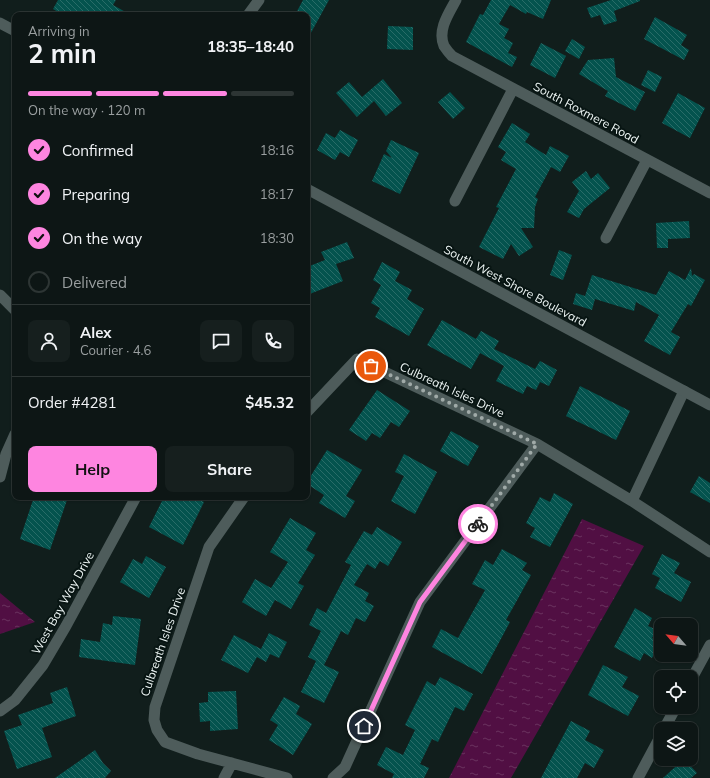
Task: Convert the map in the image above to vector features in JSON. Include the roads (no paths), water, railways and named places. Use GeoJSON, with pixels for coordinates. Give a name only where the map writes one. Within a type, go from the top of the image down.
{"type":"FeatureCollection","features":[{"type":"Feature","properties":{"kind":"street"},"geometry":{"type":"LineString","coordinates":[[250,12],[259,0]]}},
{"type":"Feature","properties":{"kind":"street","name":"South Roxmere Road"},"geometry":{"type":"LineString","coordinates":[[456,0],[445,21],[442,36],[444,45],[452,56],[710,193]]}},
{"type":"Feature","properties":{"kind":"street"},"geometry":{"type":"LineString","coordinates":[[0,23],[12,29]]}},
{"type":"Feature","properties":{"kind":"street","name":"South Roxmere Road"},"geometry":{"type":"LineString","coordinates":[[455,201],[513,89]]}},
{"type":"Feature","properties":{"kind":"street"},"geometry":{"type":"LineString","coordinates":[[606,238],[647,160]]}},
{"type":"Feature","properties":{"kind":"street","name":"South West Shore Boulevard"},"geometry":{"type":"LineString","coordinates":[[310,191],[710,405]]}},
{"type":"Feature","properties":{"kind":"street"},"geometry":{"type":"LineString","coordinates":[[0,295],[12,307]]}},
{"type":"Feature","properties":{"kind":"street","name":"Culbreath Isles Drive"},"geometry":{"type":"LineString","coordinates":[[310,409],[357,359],[537,444]]}},
{"type":"Feature","properties":{"kind":"street"},"geometry":{"type":"LineString","coordinates":[[632,501],[684,391]]}},
{"type":"Feature","properties":{"kind":"street"},"geometry":{"type":"LineString","coordinates":[[0,477],[6,454],[12,441]]}},
{"type":"Feature","properties":{"kind":"street"},"geometry":{"type":"LineString","coordinates":[[333,778],[345,767],[420,602],[537,444],[632,501],[710,552]]}},
{"type":"Feature","properties":{"kind":"street","name":"West Bay Way Drive"},"geometry":{"type":"LineString","coordinates":[[0,711],[15,700],[43,665],[66,626],[134,500]]}},
{"type":"Feature","properties":{"kind":"street","name":"Culbreath Isles Drive"},"geometry":{"type":"LineString","coordinates":[[242,500],[209,547],[155,706],[154,720],[157,730],[166,742],[198,754],[287,778]]}},
{"type":"Feature","properties":{"kind":"street"},"geometry":{"type":"LineString","coordinates":[[696,670],[710,645]]}},
{"type":"Feature","properties":{"kind":"street"},"geometry":{"type":"LineString","coordinates":[[638,778],[654,748]]}},
{"type":"Feature","properties":{"kind":"street"},"geometry":{"type":"LineString","coordinates":[[224,778],[232,763]]}},
{"type":"Feature","properties":{"kind":"water"},"geometry":{"type":"Polygon","coordinates":[[[582,519],[644,546],[511,778],[449,778],[582,519]]]}},
{"type":"Feature","properties":{"kind":"water"},"geometry":{"type":"Polygon","coordinates":[[[0,593],[35,622],[0,634],[0,593]]]}}]}
